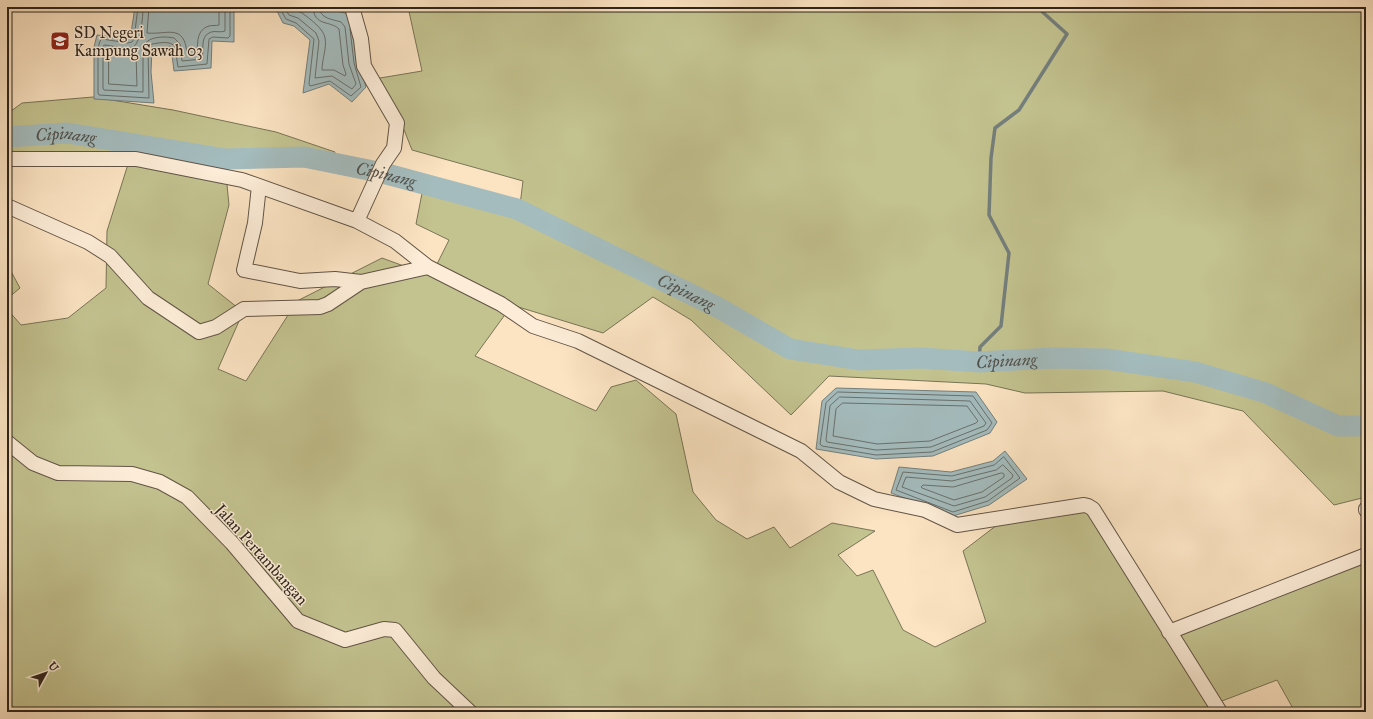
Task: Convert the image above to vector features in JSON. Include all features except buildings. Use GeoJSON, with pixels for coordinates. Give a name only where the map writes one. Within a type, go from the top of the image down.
{"type":"FeatureCollection","features":[{"type":"Feature","properties":{"kind":"street"},"geometry":{"type":"LineString","coordinates":[[352,7],[361,39],[364,66],[397,123],[394,148],[383,164],[357,221]]}},
{"type":"Feature","properties":{"kind":"street"},"geometry":{"type":"LineString","coordinates":[[7,159],[136,159],[242,180],[357,221],[395,241],[428,267],[501,304],[533,326],[578,341],[801,451],[839,482],[874,499],[925,510],[957,525],[1084,505],[1088,506],[1093,509],[1220,712]]}},
{"type":"Feature","properties":{"kind":"street"},"geometry":{"type":"LineString","coordinates":[[259,186],[255,223],[244,270],[300,281],[335,278],[361,282]]}},
{"type":"Feature","properties":{"kind":"street"},"geometry":{"type":"LineString","coordinates":[[7,206],[88,242],[110,256],[148,298],[199,332],[216,327],[244,310],[320,307],[328,304],[361,282],[428,267]]}},
{"type":"Feature","properties":{"kind":"street","name":"Jalan Pertambangan"},"geometry":{"type":"LineString","coordinates":[[7,442],[33,463],[58,473],[132,474],[160,482],[187,497],[232,543],[298,621],[345,640],[384,629],[395,630],[434,678],[470,712]]}},
{"type":"Feature","properties":{"kind":"street"},"geometry":{"type":"LineString","coordinates":[[1169,632],[1366,555]]}},
{"type":"Feature","properties":{"kind":"green space"},"geometry":{"type":"Polygon","coordinates":[[[408,7],[1366,7],[1366,497],[1334,505],[1243,411],[1163,391],[1025,393],[986,384],[829,376],[791,415],[691,320],[653,297],[603,333],[512,305],[475,356],[596,411],[611,387],[636,380],[676,414],[693,492],[716,520],[747,539],[774,527],[790,548],[832,523],[875,531],[838,555],[857,576],[873,570],[903,630],[935,647],[986,622],[963,551],[1014,512],[1092,504],[1171,634],[1366,559],[1366,712],[1295,712],[1277,680],[1214,704],[1219,712],[7,712],[7,309],[21,325],[68,318],[106,288],[107,231],[129,161],[7,151],[7,114],[22,103],[93,97],[173,110],[276,132],[335,152],[330,168],[295,162],[225,165],[229,205],[208,284],[243,312],[218,369],[246,381],[297,301],[382,258],[431,276],[449,240],[416,224],[425,178],[520,205],[523,181],[412,150],[401,122],[374,79],[422,71],[408,7]]]}},
{"type":"Feature","properties":{"kind":"green space"},"geometry":{"type":"Polygon","coordinates":[[[7,264],[20,288],[7,299],[7,264]]]}},
{"type":"Feature","properties":{"kind":"water"},"geometry":{"type":"Polygon","coordinates":[[[135,7],[234,7],[234,42],[212,41],[211,68],[174,71],[171,47],[152,48],[151,72],[154,103],[94,99],[94,47],[97,35],[130,39],[135,7]]]}},
{"type":"Feature","properties":{"kind":"water"},"geometry":{"type":"Polygon","coordinates":[[[275,7],[326,7],[348,14],[353,25],[358,62],[366,87],[352,102],[329,84],[303,93],[310,40],[294,26],[283,23],[275,7]]]}},
{"type":"Feature","properties":{"kind":"water"},"geometry":{"type":"Polygon","coordinates":[[[836,388],[976,392],[997,422],[990,433],[933,456],[876,459],[816,449],[822,401],[836,388]]]}},
{"type":"Feature","properties":{"kind":"water"},"geometry":{"type":"Polygon","coordinates":[[[1005,451],[1027,479],[989,505],[953,516],[891,493],[899,467],[951,472],[993,461],[1005,451]]]}},
{"type":"Feature","properties":{"kind":"waterway"},"geometry":{"type":"LineString","coordinates":[[979,362],[980,347],[1001,326],[1009,253],[989,215],[991,158],[995,128],[1019,110],[1067,34],[1037,7]]}},
{"type":"Feature","properties":{"kind":"waterway","name":"Cipinang"},"geometry":{"type":"LineString","coordinates":[[7,137],[67,133],[226,159],[304,157],[383,173],[517,209],[719,308],[790,349],[859,360],[921,358],[979,362],[1052,358],[1106,359],[1195,372],[1266,393],[1338,426],[1366,426]]}},
{"type":"Feature","properties":{"kind":"place","name":"SD Negeri Kampung Sawah 03"},"geometry":{"type":"Point","coordinates":[60,41]}}]}
